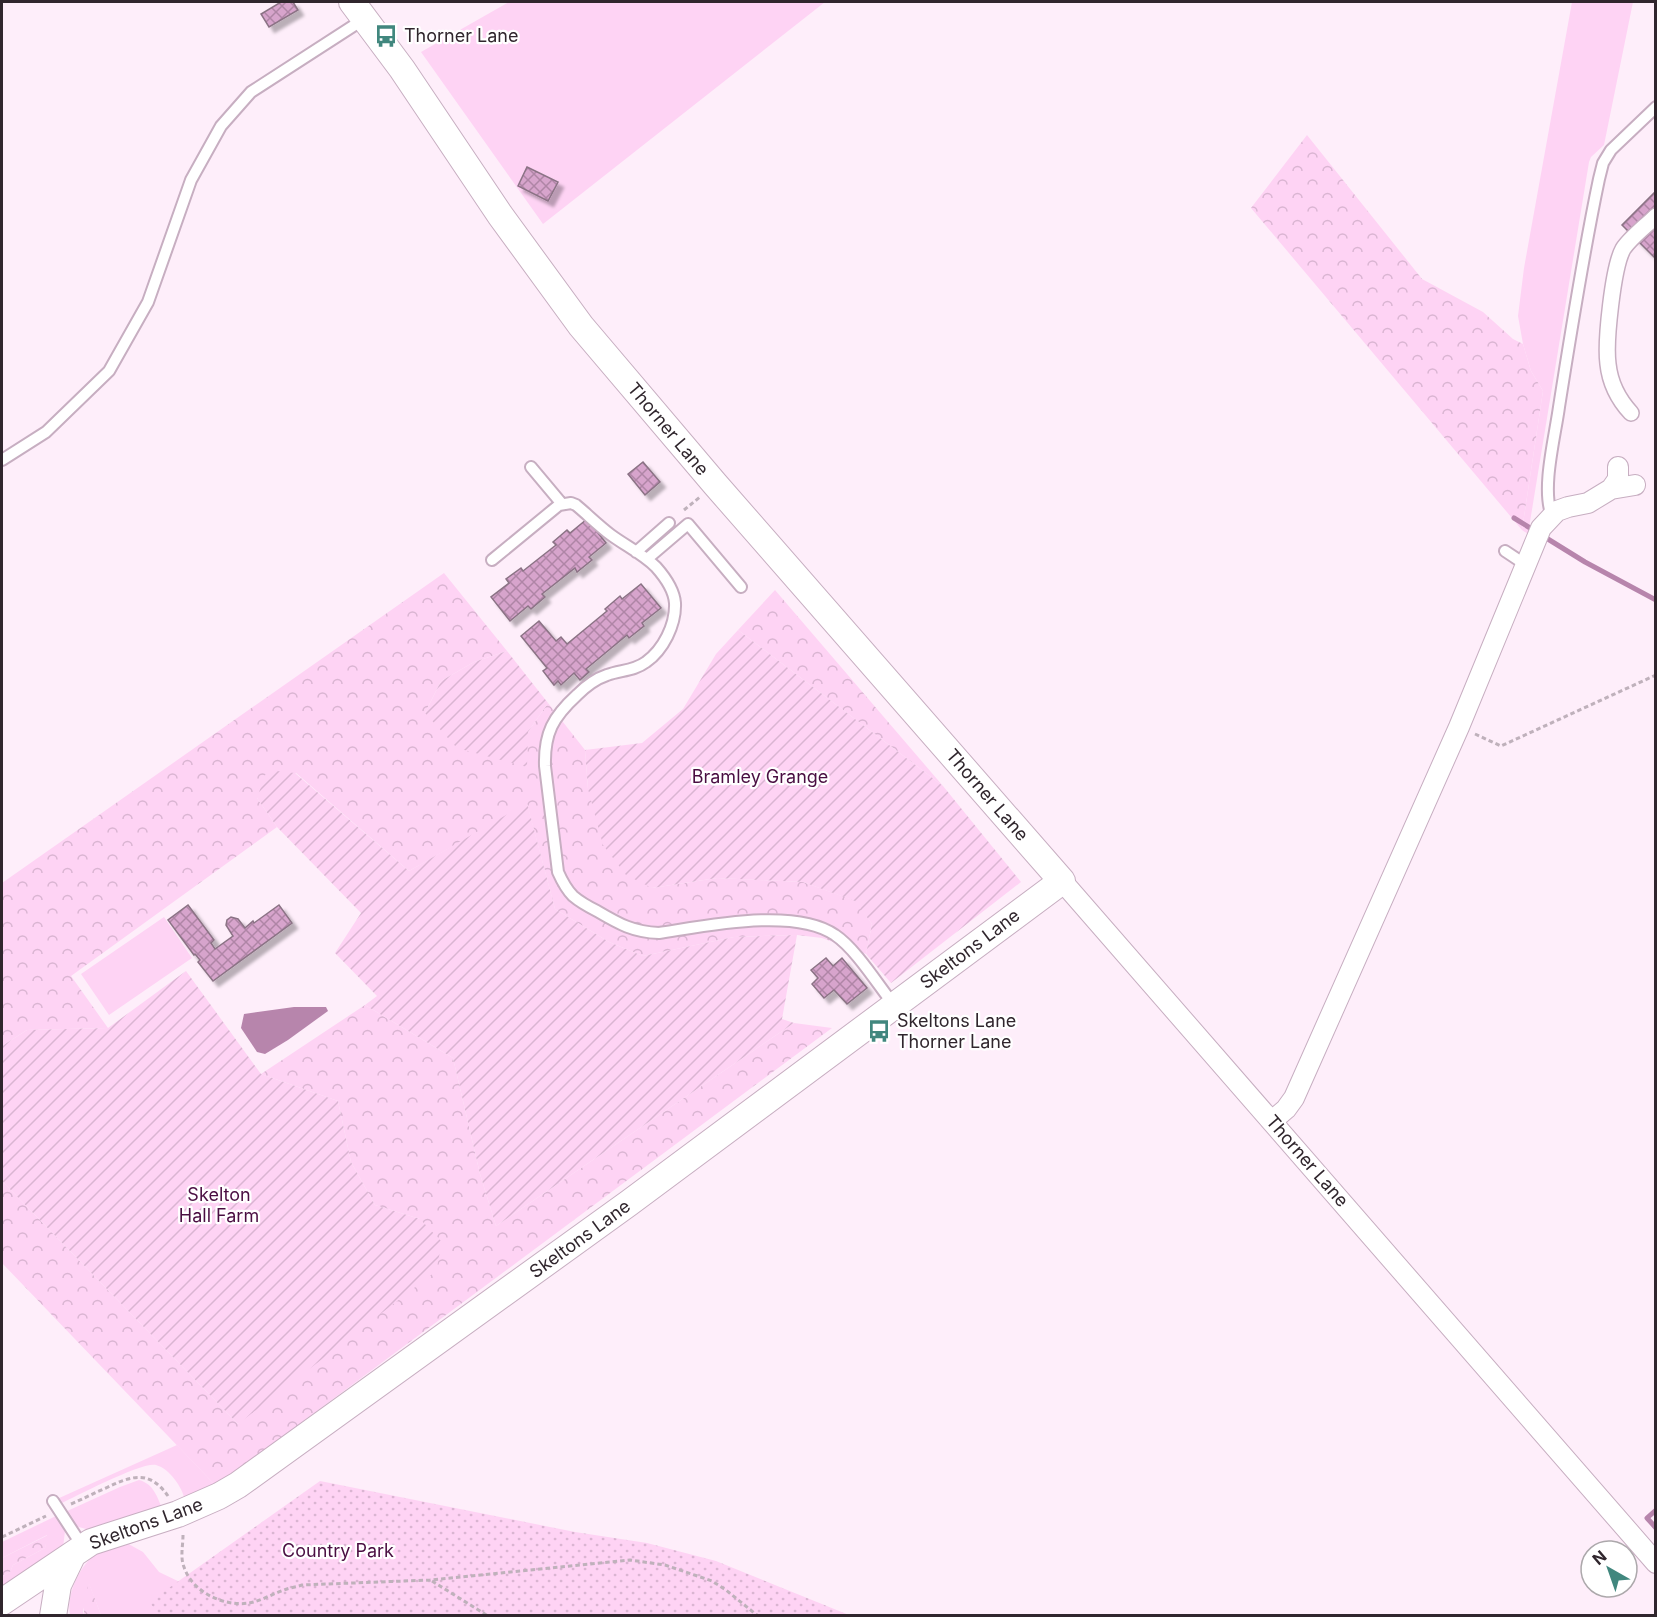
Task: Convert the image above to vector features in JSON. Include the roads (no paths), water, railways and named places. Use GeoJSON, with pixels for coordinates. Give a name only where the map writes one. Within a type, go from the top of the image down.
{"type":"FeatureCollection","features":[{"type":"Feature","properties":{"kind":"street","name":"Thorner Lane"},"geometry":{"type":"LineString","coordinates":[[359,10],[402,69],[500,215],[581,326],[715,484],[1656,1563]]}},
{"type":"Feature","properties":{"kind":"street"},"geometry":{"type":"LineString","coordinates":[[1630,413],[1620,402],[1612,383],[1608,363],[1608,336],[1617,267],[1624,248],[1656,216]]}},
{"type":"Feature","properties":{"kind":"street"},"geometry":{"type":"LineString","coordinates":[[1611,489],[1618,479],[1618,467]]}},
{"type":"Feature","properties":{"kind":"street"},"geometry":{"type":"LineString","coordinates":[[1272,1121],[1286,1109],[1294,1098],[1459,727],[1543,529],[1557,511],[1588,503],[1611,489],[1635,484]]}},
{"type":"Feature","properties":{"kind":"street","name":"Skeltons Lane"},"geometry":{"type":"LineString","coordinates":[[2,1602],[78,1550],[105,1536],[178,1515],[238,1485],[629,1203],[1062,881]]}},
{"type":"Feature","properties":{"kind":"street","name":"Skeltons Lane"},"geometry":{"type":"LineString","coordinates":[[53,1616],[58,1585],[78,1550]]}},
{"type":"Feature","properties":{"kind":"lane"},"geometry":{"type":"LineString","coordinates":[[2,460],[46,432],[109,371],[148,302],[191,180],[222,126],[251,92],[359,10]]}},
{"type":"Feature","properties":{"kind":"lane"},"geometry":{"type":"LineString","coordinates":[[1543,529],[1548,506],[1549,474],[1572,327],[1603,163],[1611,150],[1656,107]]}},
{"type":"Feature","properties":{"kind":"lane"},"geometry":{"type":"LineString","coordinates":[[531,466],[562,504]]}},
{"type":"Feature","properties":{"kind":"lane"},"geometry":{"type":"LineString","coordinates":[[492,560],[555,508],[571,503],[611,535],[647,559],[665,578],[675,602],[670,631],[654,656],[631,670],[606,675],[595,680],[566,705],[557,715],[551,727],[546,740],[545,766],[558,872],[564,886],[574,897],[633,930],[659,933],[757,920],[790,922],[823,928],[847,945],[894,1005]]}},
{"type":"Feature","properties":{"kind":"lane"},"geometry":{"type":"LineString","coordinates":[[636,552],[669,523]]}},
{"type":"Feature","properties":{"kind":"lane"},"geometry":{"type":"LineString","coordinates":[[647,559],[688,524],[741,587]]}},
{"type":"Feature","properties":{"kind":"lane"},"geometry":{"type":"LineString","coordinates":[[1505,551],[1526,565]]}},
{"type":"Feature","properties":{"kind":"lane"},"geometry":{"type":"LineString","coordinates":[[56,1506],[78,1550]]}},
{"type":"Feature","properties":{"kind":"waterway"},"geometry":{"type":"LineString","coordinates":[[1514,518],[1535,531]]}},
{"type":"Feature","properties":{"kind":"waterway"},"geometry":{"type":"LineString","coordinates":[[1543,536],[1585,562],[1656,600]]}},
{"type":"Feature","properties":{"kind":"waterway"},"geometry":{"type":"LineString","coordinates":[[1656,1510],[1647,1518],[1656,1528]]}},
{"type":"Feature","properties":{"kind":"place","name":"Thorner Lane"},"geometry":{"type":"Point","coordinates":[386,36]}},
{"type":"Feature","properties":{"kind":"place","name":"Skeltons Lane Thorner Lane"},"geometry":{"type":"Point","coordinates":[879,1031]}},
{"type":"Feature","properties":{"kind":"park label","name":"Bramley Grange"},"geometry":{"type":"Point","coordinates":[760,777]}},
{"type":"Feature","properties":{"kind":"park label","name":"Skelton Hall Farm"},"geometry":{"type":"Point","coordinates":[219,1205]}},
{"type":"Feature","properties":{"kind":"park label","name":"Country Park"},"geometry":{"type":"Point","coordinates":[338,1551]}}]}
